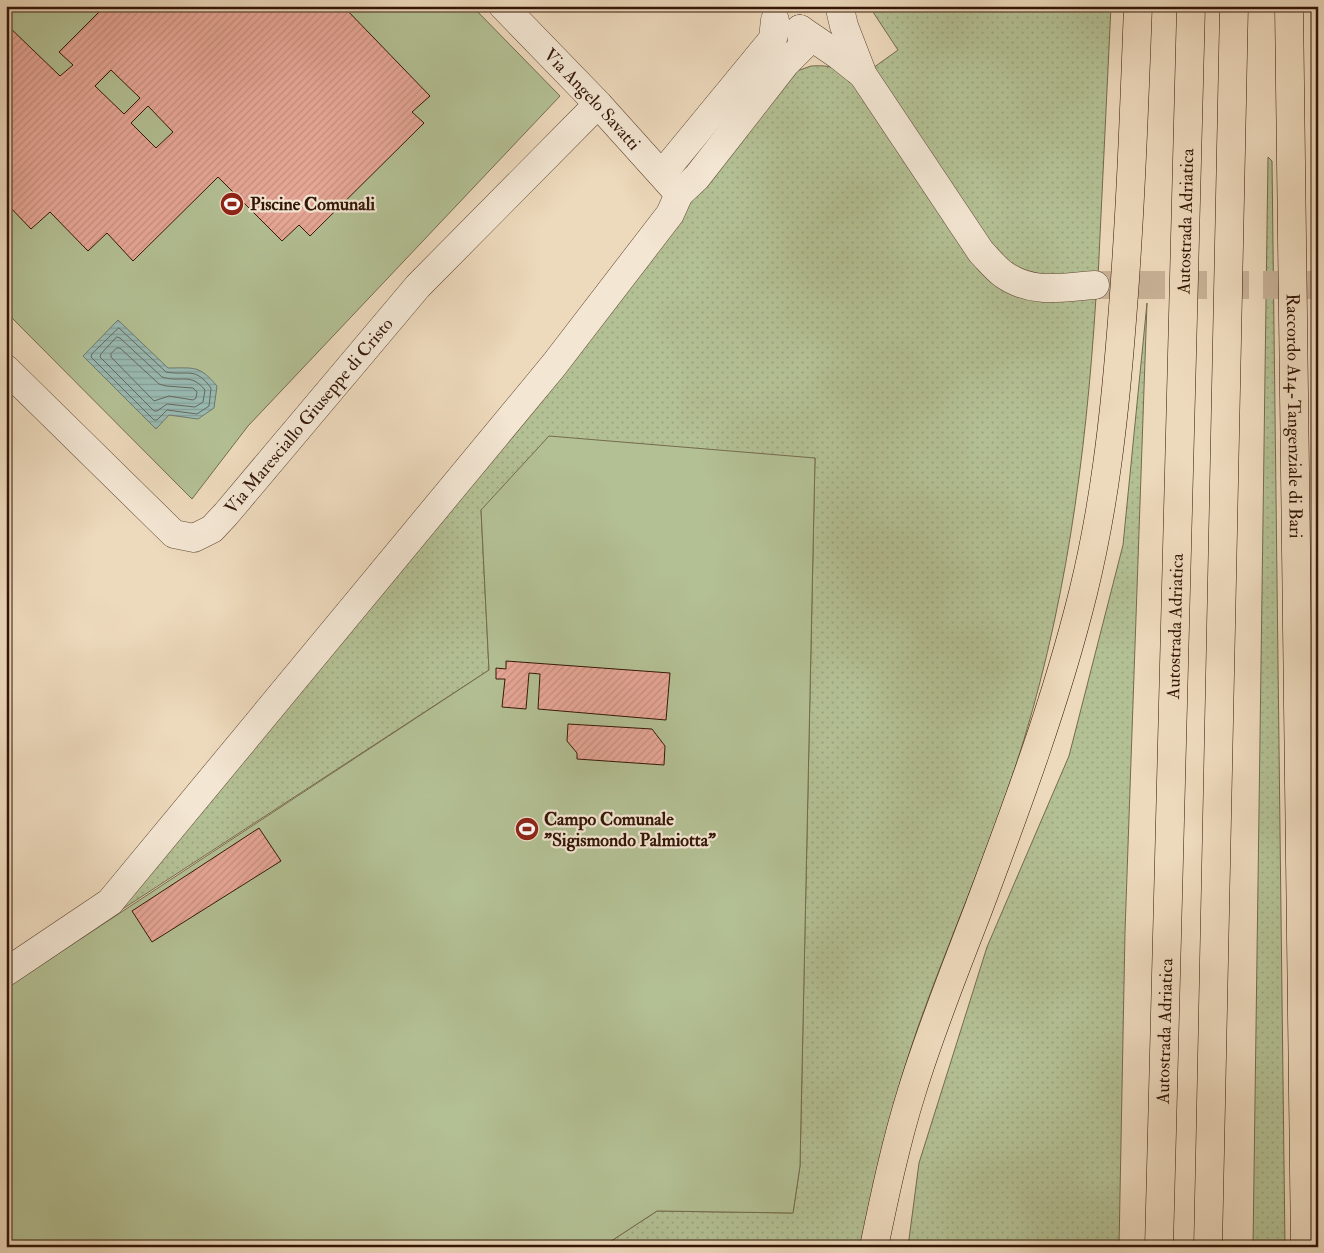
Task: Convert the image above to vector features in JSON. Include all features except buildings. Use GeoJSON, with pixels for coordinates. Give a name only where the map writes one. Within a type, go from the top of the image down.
{"type":"FeatureCollection","features":[{"type":"Feature","properties":{"kind":"highway"},"geometry":{"type":"LineString","coordinates":[[874,1247],[897,1141],[913,1088],[938,1015],[1032,766],[1087,576],[1101,505],[1118,379],[1131,184],[1138,6]]}},
{"type":"Feature","properties":{"kind":"highway","name":"Autostrada Adriatica"},"geometry":{"type":"LineString","coordinates":[[1159,1247],[1191,6]]}},
{"type":"Feature","properties":{"kind":"highway"},"geometry":{"type":"LineString","coordinates":[[1208,1247],[1234,6]]}},
{"type":"Feature","properties":{"kind":"highway","name":"Raccordo A14-Tangenziale di Bari"},"geometry":{"type":"LineString","coordinates":[[1289,6],[1305,1247]]}},
{"type":"Feature","properties":{"kind":"street","name":"Via Angelo Savatti"},"geometry":{"type":"LineString","coordinates":[[502,6],[598,104],[670,184]]}},
{"type":"Feature","properties":{"kind":"street"},"geometry":{"type":"LineString","coordinates":[[770,13],[787,27],[812,30],[823,26],[833,18],[841,7]]}},
{"type":"Feature","properties":{"kind":"street"},"geometry":{"type":"LineString","coordinates":[[841,7],[849,41],[863,75],[981,252],[1003,274],[1023,285],[1049,290],[1095,285]]}},
{"type":"Feature","properties":{"kind":"street"},"geometry":{"type":"LineString","coordinates":[[6,972],[110,902],[554,365],[670,214],[670,184],[773,39],[770,13]]}},
{"type":"Feature","properties":{"kind":"street"},"geometry":{"type":"LineString","coordinates":[[800,29],[863,75]]}},
{"type":"Feature","properties":{"kind":"street"},"geometry":{"type":"LineString","coordinates":[[670,184],[697,177],[786,63],[803,46],[800,29]]}},
{"type":"Feature","properties":{"kind":"street","name":"Via Maresciallo Giuseppe di Cristo"},"geometry":{"type":"LineString","coordinates":[[6,370],[174,534],[194,538],[212,529],[226,514],[418,286],[598,104]]}},
{"type":"Feature","properties":{"kind":"green space","name":"Piscine Comunali"},"geometry":{"type":"Polygon","coordinates":[[[6,6],[472,6],[560,96],[248,426],[192,499],[6,312],[6,6]]]}},
{"type":"Feature","properties":{"kind":"green space"},"geometry":{"type":"Polygon","coordinates":[[[869,6],[1111,6],[1098,278],[1052,278],[1030,273],[1006,260],[992,246],[873,68],[898,50],[869,6]]]}},
{"type":"Feature","properties":{"kind":"green space"},"geometry":{"type":"Polygon","coordinates":[[[811,66],[834,68],[850,83],[856,80],[966,254],[1096,297],[1092,357],[1079,476],[1060,594],[1032,710],[1015,768],[909,1054],[885,1136],[861,1247],[602,1247],[657,1211],[793,1213],[800,1166],[815,458],[481,510],[489,670],[115,914],[780,83],[797,71],[811,66]]]}},
{"type":"Feature","properties":{"kind":"green space"},"geometry":{"type":"Polygon","coordinates":[[[1268,157],[1272,161],[1285,1247],[1253,1247],[1268,157]]]}},
{"type":"Feature","properties":{"kind":"green space"},"geometry":{"type":"Polygon","coordinates":[[[1147,303],[1125,932],[1119,1247],[908,1247],[919,1163],[987,947],[1069,756],[1123,545],[1147,303]]]}},
{"type":"Feature","properties":{"kind":"green space","name":"Campo Comunale \"Sigismondo Palmiotta\""},"geometry":{"type":"Polygon","coordinates":[[[549,436],[815,458],[800,1166],[793,1213],[657,1211],[602,1247],[6,1247],[6,988],[489,670],[481,510],[549,436]]]}},
{"type":"Feature","properties":{"kind":"water"},"geometry":{"type":"Polygon","coordinates":[[[118,320],[168,368],[191,368],[206,374],[217,386],[214,408],[198,419],[169,415],[156,429],[83,356],[118,320]]]}},
{"type":"Feature","properties":{"kind":"tunnel"},"geometry":{"type":"LineString","coordinates":[[1095,285],[1318,285]]}},
{"type":"Feature","properties":{"kind":"place","name":"Piscine Comunali"},"geometry":{"type":"Point","coordinates":[232,204]}},
{"type":"Feature","properties":{"kind":"place","name":"Campo Comunale \"Sigismondo Palmiotta\""},"geometry":{"type":"Point","coordinates":[527,829]}}]}
